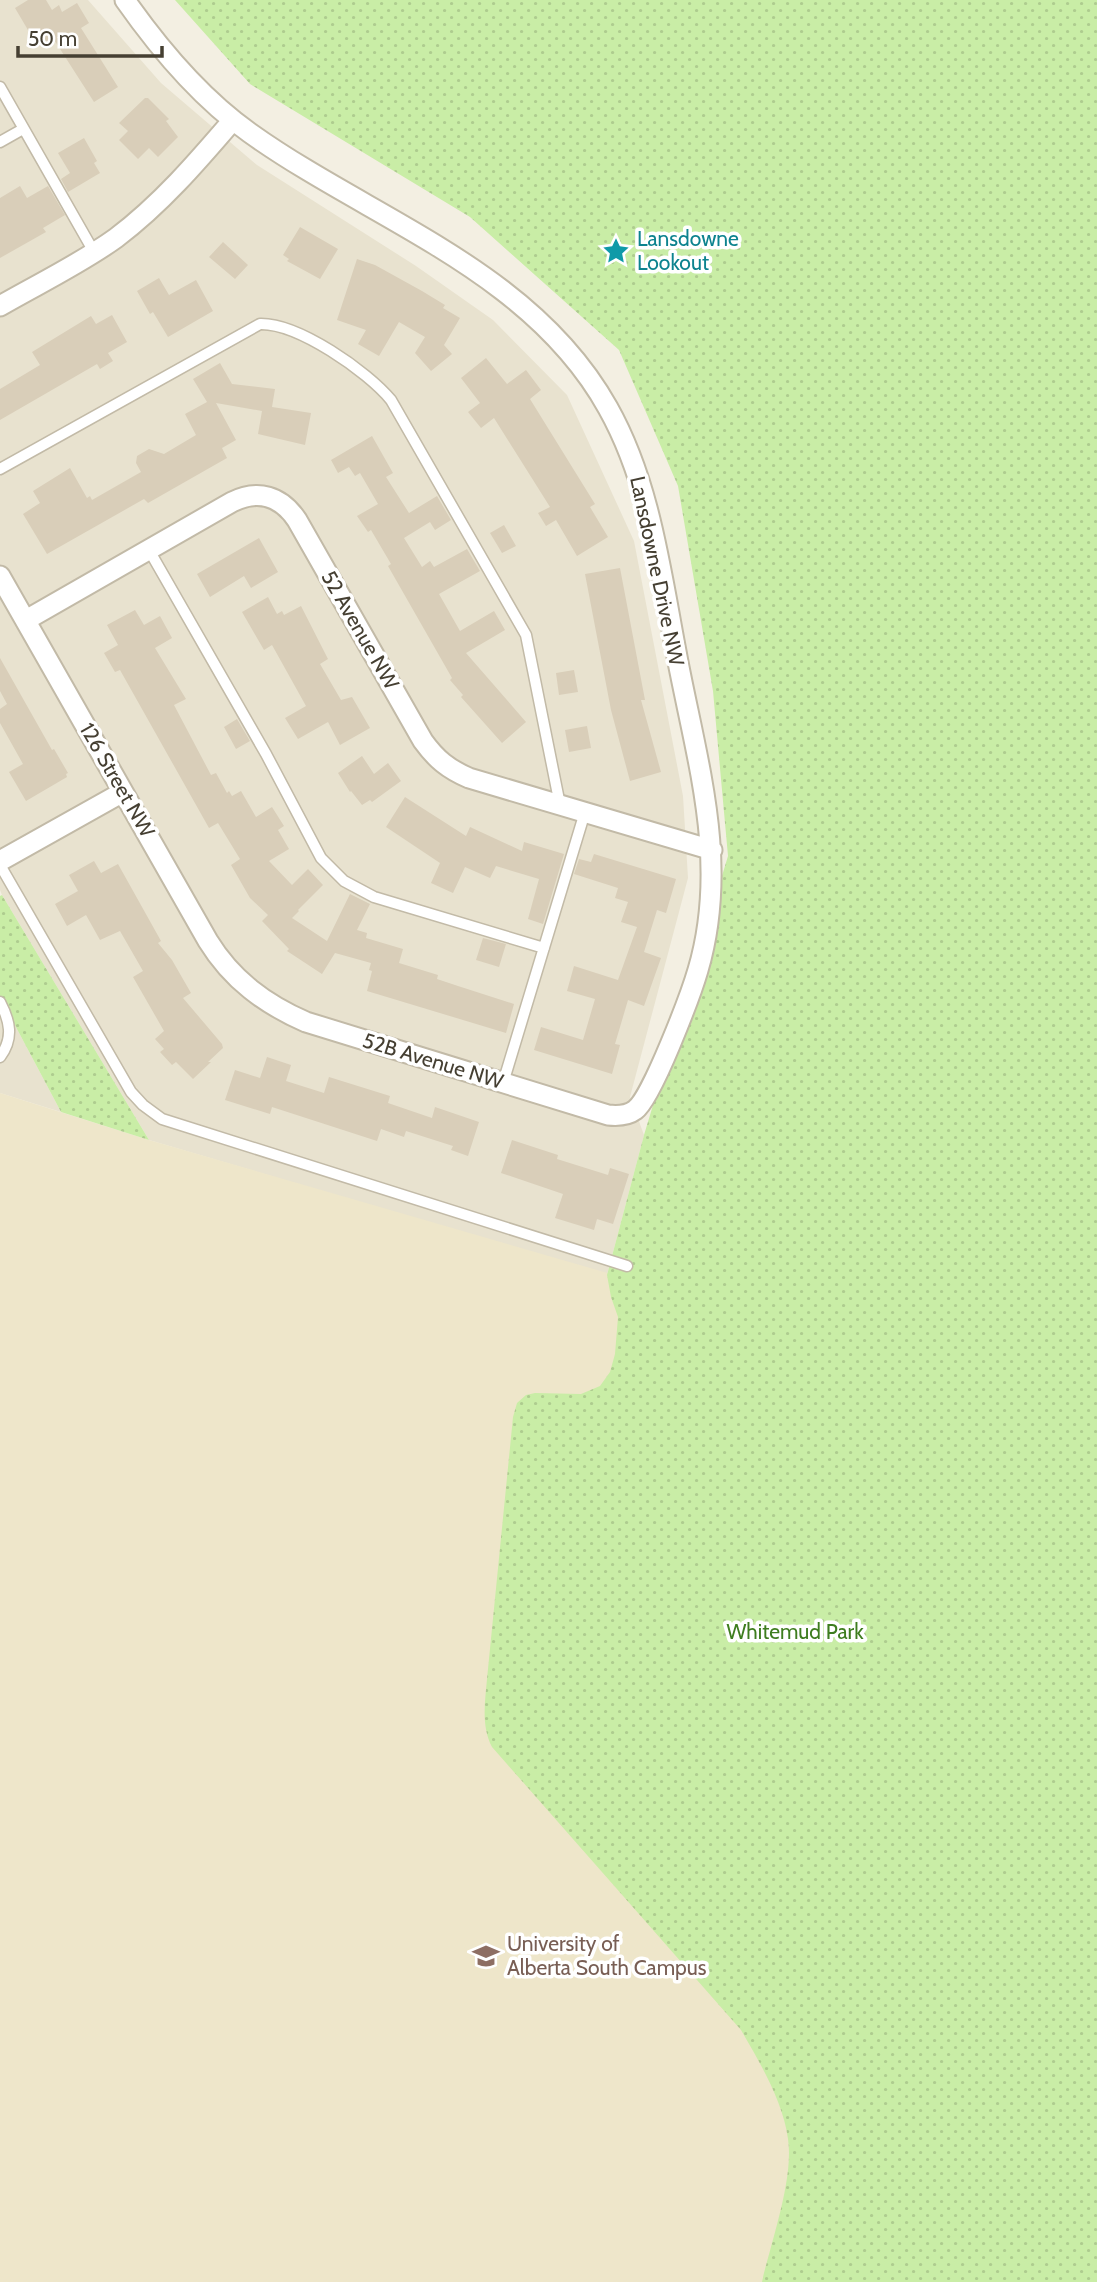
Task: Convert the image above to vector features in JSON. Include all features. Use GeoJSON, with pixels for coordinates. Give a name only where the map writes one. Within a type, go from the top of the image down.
{"type":"FeatureCollection","features":[{"type":"Feature","properties":{"kind":"street","name":"Lansdowne Drive NW"},"geometry":{"type":"LineString","coordinates":[[125,0],[167,54],[233,120],[279,152],[511,295],[559,340],[597,390],[626,445],[649,514],[705,800],[712,850],[711,905],[698,972],[647,1096],[636,1110]]}},
{"type":"Feature","properties":{"kind":"street"},"geometry":{"type":"LineString","coordinates":[[0,306],[94,252],[151,209],[181,180],[233,120]]}},
{"type":"Feature","properties":{"kind":"street","name":"52 Avenue NW"},"geometry":{"type":"LineString","coordinates":[[26,620],[240,498],[260,495],[277,499],[298,520],[423,741],[438,761],[469,778],[712,850]]}},
{"type":"Feature","properties":{"kind":"street","name":"126 Street NW"},"geometry":{"type":"LineString","coordinates":[[0,576],[212,948],[239,981]]}},
{"type":"Feature","properties":{"kind":"street"},"geometry":{"type":"LineString","coordinates":[[0,863],[123,792]]}},
{"type":"Feature","properties":{"kind":"street","name":"52B Avenue NW"},"geometry":{"type":"LineString","coordinates":[[239,981],[261,999],[306,1022],[608,1115],[620,1116],[636,1110]]}},
{"type":"Feature","properties":{"kind":"lane"},"geometry":{"type":"LineString","coordinates":[[0,87],[94,252]]}},
{"type":"Feature","properties":{"kind":"lane"},"geometry":{"type":"LineString","coordinates":[[0,142],[23,129]]}},
{"type":"Feature","properties":{"kind":"lane"},"geometry":{"type":"LineString","coordinates":[[0,469],[260,324],[279,325],[328,350],[377,384],[391,400],[526,635],[560,804]]}},
{"type":"Feature","properties":{"kind":"lane"},"geometry":{"type":"LineString","coordinates":[[149,550],[266,754],[316,850],[332,871],[374,897],[544,948]]}},
{"type":"Feature","properties":{"kind":"lane"},"geometry":{"type":"LineString","coordinates":[[503,1083],[585,812]]}},
{"type":"Feature","properties":{"kind":"lane"},"geometry":{"type":"LineString","coordinates":[[0,863],[131,1092],[162,1119],[627,1266]]}},
{"type":"Feature","properties":{"kind":"lane"},"geometry":{"type":"LineString","coordinates":[[0,1002],[10,1030],[9,1041],[0,1057]]}},
{"type":"Feature","properties":{"kind":"shaded area"},"geometry":{"type":"Polygon","coordinates":[[[0,0],[88,0],[161,83],[257,165],[416,266],[493,320],[567,395],[634,541],[683,796],[688,878],[630,1097],[644,1135],[607,1275],[149,1140],[2,895],[0,0]]]}},
{"type":"Feature","properties":{"kind":"shaded area"},"geometry":{"type":"Polygon","coordinates":[[[0,997],[61,1112],[0,1093],[0,997]]]}},
{"type":"Feature","properties":{"kind":"shaded area","name":"University of Alberta South Campus"},"geometry":{"type":"Polygon","coordinates":[[[0,1093],[149,1140],[1097,1415],[845,2282],[0,2282],[0,1093]]]}},
{"type":"Feature","properties":{"kind":"green space","name":"Whitemud Park"},"geometry":{"type":"Polygon","coordinates":[[[175,0],[1097,0],[1097,2282],[762,2282],[781,2210],[789,2155],[781,2111],[763,2069],[741,2030],[492,1747],[485,1722],[485,1696],[513,1417],[517,1403],[526,1395],[581,1394],[600,1386],[610,1372],[615,1354],[618,1317],[607,1275],[644,1135],[728,856],[713,691],[678,486],[619,350],[470,217],[250,84],[175,0]]]}},
{"type":"Feature","properties":{"kind":"green space"},"geometry":{"type":"Polygon","coordinates":[[[2,895],[149,1140],[61,1112],[0,997],[2,895]]]}},
{"type":"Feature","properties":{"kind":"building"},"geometry":{"type":"Polygon","coordinates":[[[28,0],[46,0],[52,10],[59,5],[62,12],[77,3],[89,23],[81,28],[118,87],[94,102],[53,38],[38,47],[15,8],[28,0]]]}},
{"type":"Feature","properties":{"kind":"building"},"geometry":{"type":"Polygon","coordinates":[[[145,98],[169,119],[166,121],[178,137],[158,157],[149,148],[138,159],[119,140],[128,131],[119,123],[145,98]]]}},
{"type":"Feature","properties":{"kind":"building"},"geometry":{"type":"Polygon","coordinates":[[[84,138],[97,161],[94,163],[100,173],[68,192],[61,179],[70,173],[58,153],[84,138]]]}},
{"type":"Feature","properties":{"kind":"building"},"geometry":{"type":"Polygon","coordinates":[[[20,186],[27,198],[48,186],[65,215],[43,228],[46,232],[0,258],[0,198],[20,186]]]}},
{"type":"Feature","properties":{"kind":"building"},"geometry":{"type":"Polygon","coordinates":[[[300,227],[338,249],[320,279],[287,261],[289,259],[283,255],[300,227]]]}},
{"type":"Feature","properties":{"kind":"building"},"geometry":{"type":"Polygon","coordinates":[[[223,242],[248,265],[235,279],[209,257],[223,242]]]}},
{"type":"Feature","properties":{"kind":"building"},"geometry":{"type":"Polygon","coordinates":[[[357,259],[375,265],[422,291],[460,318],[444,345],[452,354],[431,371],[415,353],[425,337],[399,322],[379,356],[358,344],[366,330],[337,320],[357,259]]]}},
{"type":"Feature","properties":{"kind":"building"},"geometry":{"type":"Polygon","coordinates":[[[159,278],[169,295],[196,280],[213,311],[168,337],[137,291],[159,278]]]}},
{"type":"Feature","properties":{"kind":"building"},"geometry":{"type":"Polygon","coordinates":[[[112,315],[127,342],[108,353],[113,361],[100,369],[97,364],[0,420],[0,389],[40,365],[32,352],[91,316],[96,324],[112,315]]]}},
{"type":"Feature","properties":{"kind":"building"},"geometry":{"type":"Polygon","coordinates":[[[486,358],[507,384],[526,370],[541,390],[530,399],[595,504],[590,507],[608,537],[577,556],[556,520],[546,526],[538,513],[550,507],[494,418],[481,428],[468,412],[480,403],[461,378],[486,358]]]}},
{"type":"Feature","properties":{"kind":"building"},"geometry":{"type":"Polygon","coordinates":[[[220,363],[232,384],[275,389],[272,407],[311,413],[305,445],[258,434],[262,411],[216,403],[236,440],[222,448],[227,458],[148,503],[144,499],[47,554],[23,514],[40,503],[33,491],[70,468],[87,498],[90,496],[92,500],[141,472],[136,463],[137,456],[149,449],[164,454],[196,435],[185,414],[207,402],[193,379],[220,363]]]}},
{"type":"Feature","properties":{"kind":"building"},"geometry":{"type":"Polygon","coordinates":[[[372,436],[393,473],[386,477],[409,513],[437,496],[451,520],[435,530],[430,522],[404,538],[422,567],[430,561],[434,567],[467,549],[480,571],[439,594],[460,631],[494,611],[505,630],[466,653],[526,722],[502,743],[461,697],[463,695],[450,680],[452,678],[388,566],[391,564],[371,530],[368,532],[357,516],[378,504],[360,473],[355,476],[349,467],[338,473],[331,460],[372,436]]]}},
{"type":"Feature","properties":{"kind":"building"},"geometry":{"type":"Polygon","coordinates":[[[504,525],[516,546],[502,553],[490,533],[504,525]]]}},
{"type":"Feature","properties":{"kind":"building"},"geometry":{"type":"Polygon","coordinates":[[[259,538],[278,572],[251,588],[244,576],[210,597],[197,574],[259,538]]]}},
{"type":"Feature","properties":{"kind":"building"},"geometry":{"type":"Polygon","coordinates":[[[620,568],[645,700],[641,700],[661,772],[630,781],[611,710],[585,574],[620,568]]]}},
{"type":"Feature","properties":{"kind":"building"},"geometry":{"type":"Polygon","coordinates":[[[268,597],[277,614],[282,611],[284,615],[301,606],[328,659],[320,664],[341,700],[352,697],[370,728],[340,745],[328,722],[298,739],[285,718],[306,706],[272,645],[264,650],[242,612],[268,597]]]}},
{"type":"Feature","properties":{"kind":"building"},"geometry":{"type":"Polygon","coordinates":[[[135,610],[144,625],[160,616],[172,638],[155,648],[186,699],[174,705],[211,775],[216,773],[227,793],[229,791],[232,796],[241,791],[256,817],[272,807],[284,826],[278,830],[289,849],[269,861],[292,885],[308,869],[323,885],[292,918],[327,941],[350,894],[370,904],[357,930],[367,933],[366,938],[403,949],[399,963],[438,975],[437,979],[514,1004],[506,1033],[367,991],[372,971],[369,970],[371,963],[335,953],[322,974],[287,951],[289,949],[262,921],[268,915],[250,898],[231,865],[240,859],[218,823],[209,828],[120,670],[115,672],[104,653],[118,645],[107,625],[135,610]]]}},
{"type":"Feature","properties":{"kind":"building"},"geometry":{"type":"Polygon","coordinates":[[[0,658],[68,773],[67,777],[26,801],[9,772],[23,764],[0,723],[0,709],[7,704],[0,691],[0,658]]]}},
{"type":"Feature","properties":{"kind":"building"},"geometry":{"type":"Polygon","coordinates":[[[574,670],[578,692],[559,695],[556,673],[574,670]]]}},
{"type":"Feature","properties":{"kind":"building"},"geometry":{"type":"Polygon","coordinates":[[[237,719],[250,741],[236,749],[224,727],[237,719]]]}},
{"type":"Feature","properties":{"kind":"building"},"geometry":{"type":"Polygon","coordinates":[[[587,726],[591,748],[569,752],[565,730],[587,726]]]}},
{"type":"Feature","properties":{"kind":"building"},"geometry":{"type":"Polygon","coordinates":[[[362,756],[374,774],[388,763],[401,781],[372,802],[370,800],[362,805],[338,773],[362,756]]]}},
{"type":"Feature","properties":{"kind":"building"},"geometry":{"type":"Polygon","coordinates":[[[405,797],[466,836],[470,827],[522,851],[524,842],[564,854],[543,924],[528,919],[539,879],[496,866],[490,878],[465,867],[453,893],[431,883],[440,863],[386,827],[405,797]]]}},
{"type":"Feature","properties":{"kind":"building"},"geometry":{"type":"Polygon","coordinates":[[[594,854],[676,879],[666,913],[657,910],[644,952],[661,958],[644,1006],[628,1000],[615,1044],[620,1045],[612,1074],[534,1050],[541,1027],[583,1040],[595,999],[567,991],[574,966],[618,980],[637,927],[621,922],[628,902],[615,898],[618,888],[574,874],[579,859],[591,862],[594,854]]]}},
{"type":"Feature","properties":{"kind":"building"},"geometry":{"type":"Polygon","coordinates":[[[94,861],[101,873],[118,864],[161,941],[158,943],[172,960],[191,993],[183,998],[222,1044],[223,1048],[193,1079],[176,1062],[172,1065],[160,1052],[164,1049],[155,1039],[164,1031],[133,977],[143,971],[120,931],[100,940],[86,915],[67,926],[55,904],[78,891],[69,875],[94,861]]]}},
{"type":"Feature","properties":{"kind":"building"},"geometry":{"type":"Polygon","coordinates":[[[483,938],[506,944],[499,967],[476,960],[483,938]]]}},
{"type":"Feature","properties":{"kind":"building"},"geometry":{"type":"Polygon","coordinates":[[[267,1057],[291,1065],[286,1081],[324,1093],[329,1077],[390,1096],[388,1103],[432,1118],[435,1107],[479,1122],[468,1156],[451,1150],[453,1146],[406,1131],[404,1137],[381,1129],[377,1141],[272,1107],[270,1114],[225,1100],[235,1070],[260,1078],[267,1057]]]}},
{"type":"Feature","properties":{"kind":"building"},"geometry":{"type":"Polygon","coordinates":[[[512,1140],[558,1155],[557,1159],[608,1175],[610,1168],[629,1174],[613,1224],[597,1219],[594,1230],[555,1218],[563,1194],[501,1173],[512,1140]]]}},
{"type":"Feature","properties":{"kind":"place","name":"Lansdowne Lookout"},"geometry":{"type":"Point","coordinates":[616,251]}},
{"type":"Feature","properties":{"kind":"place","name":"University of Alberta South Campus"},"geometry":{"type":"Point","coordinates":[486,1956]}}]}
